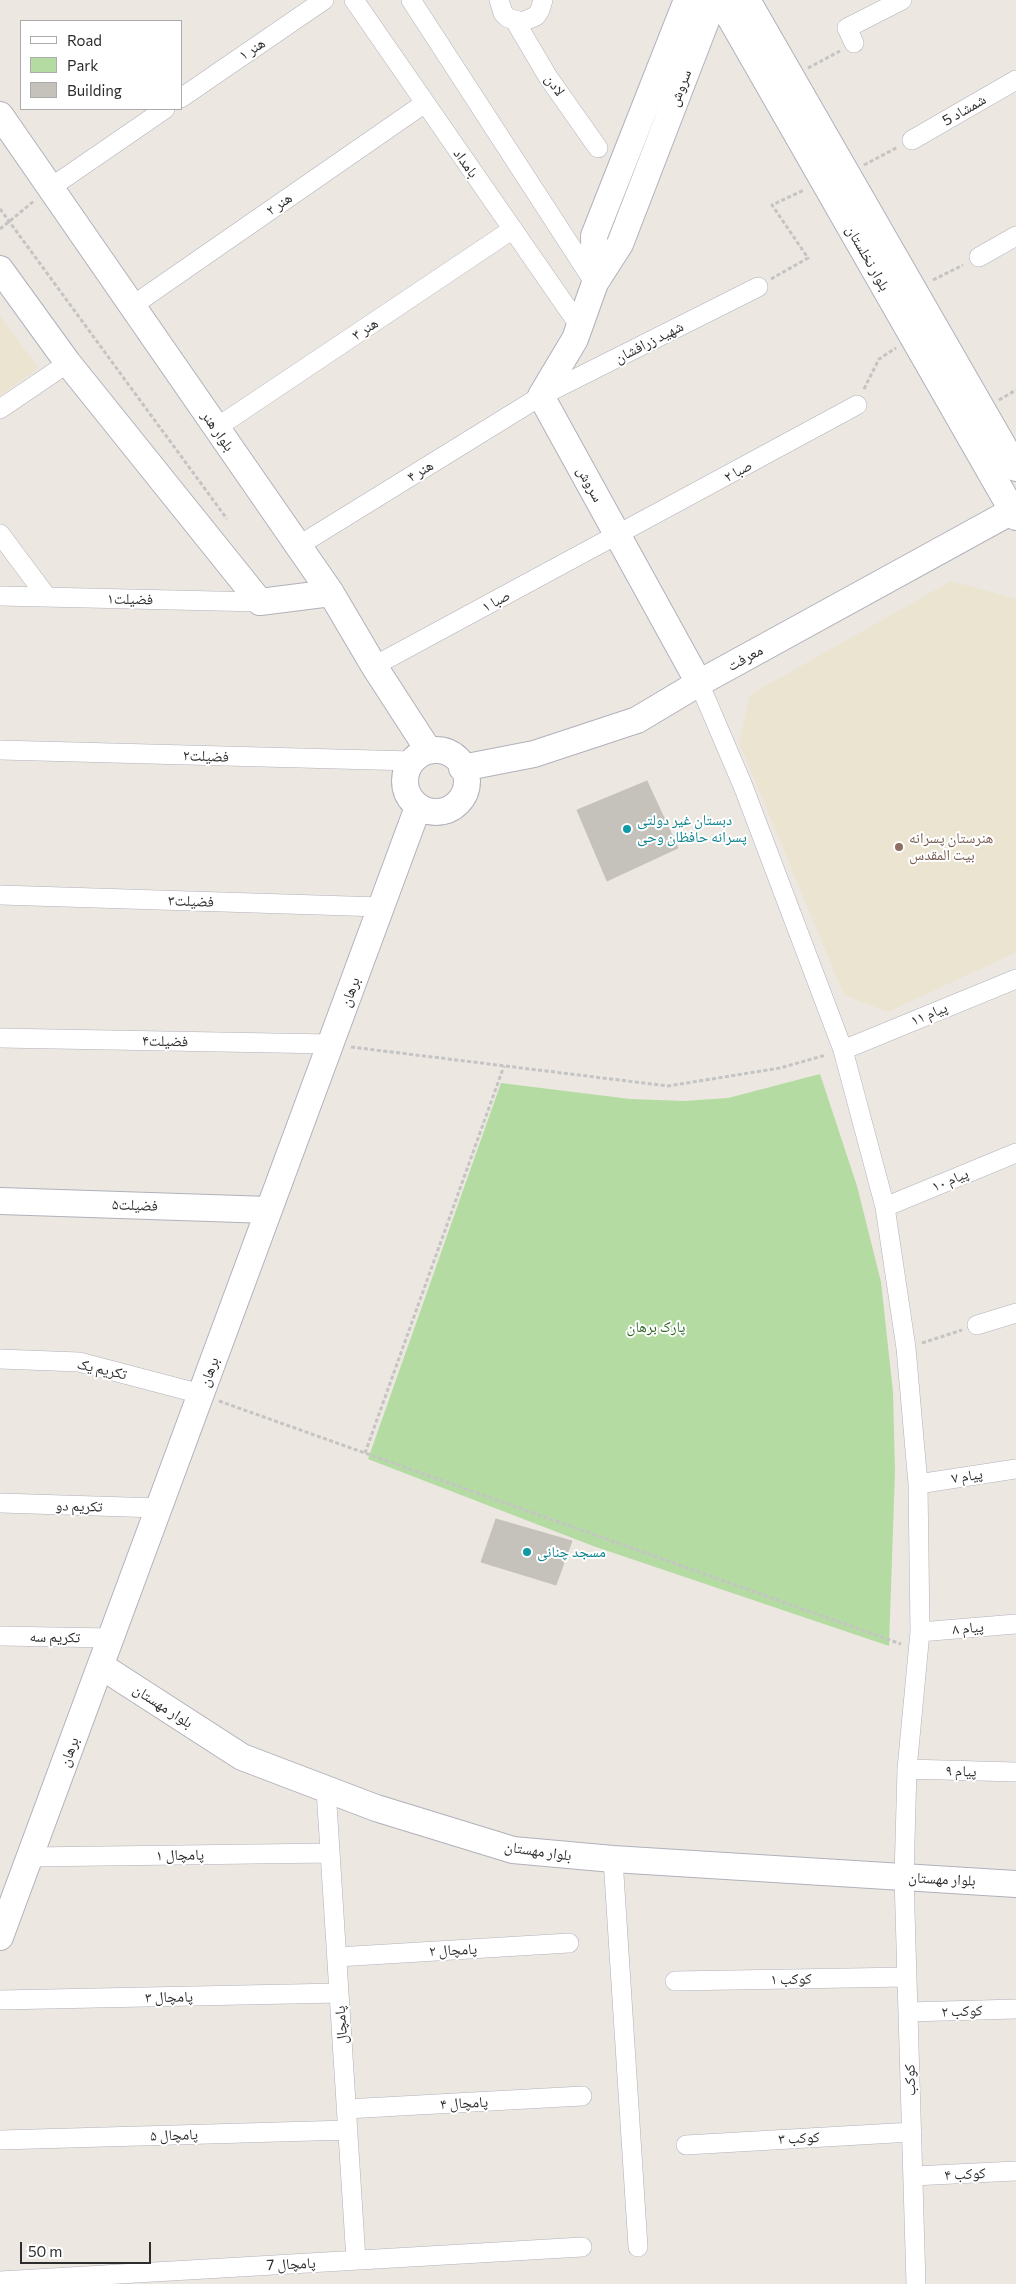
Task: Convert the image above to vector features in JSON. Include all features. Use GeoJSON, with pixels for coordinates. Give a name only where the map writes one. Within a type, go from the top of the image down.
{"type":"FeatureCollection","features":[{"type":"Feature","properties":{"kind":"street","name":"هنر ۱"},"geometry":{"type":"LineString","coordinates":[[182,97],[324,0]]}},
{"type":"Feature","properties":{"kind":"street","name":"بامداد"},"geometry":{"type":"LineString","coordinates":[[354,0],[579,325]]}},
{"type":"Feature","properties":{"kind":"street"},"geometry":{"type":"LineString","coordinates":[[411,0],[595,283]]}},
{"type":"Feature","properties":{"kind":"street","name":"لادن"},"geometry":{"type":"LineString","coordinates":[[499,0],[503,13],[515,21],[548,76],[598,148]]}},
{"type":"Feature","properties":{"kind":"street"},"geometry":{"type":"LineString","coordinates":[[515,21],[522,22],[536,16],[543,0]]}},
{"type":"Feature","properties":{"kind":"street","name":"سروش"},"geometry":{"type":"LineString","coordinates":[[595,283],[594,236],[687,0]]}},
{"type":"Feature","properties":{"kind":"street","name":"سروش"},"geometry":{"type":"LineString","coordinates":[[699,682],[541,396],[575,339],[595,283],[620,244],[714,0]]}},
{"type":"Feature","properties":{"kind":"street","name":"بلوار نخلستان"},"geometry":{"type":"LineString","coordinates":[[720,0],[1015,512]]}},
{"type":"Feature","properties":{"kind":"street","name":"بلوار نخلستان"},"geometry":{"type":"LineString","coordinates":[[747,0],[1016,468]]}},
{"type":"Feature","properties":{"kind":"street"},"geometry":{"type":"LineString","coordinates":[[854,43],[847,28],[902,0]]}},
{"type":"Feature","properties":{"kind":"street","name":"شمشاد 5"},"geometry":{"type":"LineString","coordinates":[[912,140],[1016,80]]}},
{"type":"Feature","properties":{"kind":"street","name":"هنر ۲"},"geometry":{"type":"LineString","coordinates":[[132,306],[425,103]]}},
{"type":"Feature","properties":{"kind":"street"},"geometry":{"type":"LineString","coordinates":[[50,188],[164,110]]}},
{"type":"Feature","properties":{"kind":"street","name":"بلوار هنر"},"geometry":{"type":"LineString","coordinates":[[0,116],[331,593],[374,666],[421,756]]}},
{"type":"Feature","properties":{"kind":"street","name":"هنر ۳"},"geometry":{"type":"LineString","coordinates":[[216,428],[513,230]]}},
{"type":"Feature","properties":{"kind":"street"},"geometry":{"type":"LineString","coordinates":[[979,257],[1016,236]]}},
{"type":"Feature","properties":{"kind":"street"},"geometry":{"type":"LineString","coordinates":[[0,269],[68,363],[260,602],[331,593]]}},
{"type":"Feature","properties":{"kind":"street","name":"شهید زرافشان"},"geometry":{"type":"LineString","coordinates":[[541,396],[758,287]]}},
{"type":"Feature","properties":{"kind":"street"},"geometry":{"type":"LineString","coordinates":[[0,409],[68,363]]}},
{"type":"Feature","properties":{"kind":"street","name":"هنر ۴"},"geometry":{"type":"LineString","coordinates":[[298,546],[541,396]]}},
{"type":"Feature","properties":{"kind":"street","name":"صبا ۲"},"geometry":{"type":"LineString","coordinates":[[618,536],[856,406]]}},
{"type":"Feature","properties":{"kind":"street","name":"معرفت"},"geometry":{"type":"LineString","coordinates":[[462,768],[534,754],[637,720],[699,682],[1015,512]]}},
{"type":"Feature","properties":{"kind":"street"},"geometry":{"type":"LineString","coordinates":[[0,534],[47,597]]}},
{"type":"Feature","properties":{"kind":"street","name":"صبا ۱"},"geometry":{"type":"LineString","coordinates":[[374,666],[618,536]]}},
{"type":"Feature","properties":{"kind":"street","name":"فضیلت۱"},"geometry":{"type":"LineString","coordinates":[[0,596],[260,602]]}},
{"type":"Feature","properties":{"kind":"street","name":"کوکب"},"geometry":{"type":"LineString","coordinates":[[699,682],[743,786],[843,1050],[885,1208],[906,1348],[918,1484],[919,1641],[906,1769],[904,1877],[916,2284]]}},
{"type":"Feature","properties":{"kind":"street","name":"فضیلت۲"},"geometry":{"type":"LineString","coordinates":[[0,750],[421,756]]}},
{"type":"Feature","properties":{"kind":"street"},"geometry":{"type":"LineString","coordinates":[[446,752],[458,759],[462,768],[467,777],[467,787],[456,805],[448,810],[428,811],[418,807],[406,791],[405,780],[407,770],[421,756],[446,752]]}},
{"type":"Feature","properties":{"kind":"street","name":"برهان"},"geometry":{"type":"LineString","coordinates":[[0,1938],[418,807]]}},
{"type":"Feature","properties":{"kind":"street","name":"فضیلت۳"},"geometry":{"type":"LineString","coordinates":[[0,895],[381,907]]}},
{"type":"Feature","properties":{"kind":"street","name":"پیام ۱۱"},"geometry":{"type":"LineString","coordinates":[[843,1050],[1016,979]]}},
{"type":"Feature","properties":{"kind":"street","name":"فضیلت۴"},"geometry":{"type":"LineString","coordinates":[[0,1038],[330,1044]]}},
{"type":"Feature","properties":{"kind":"street","name":"پیام ۱۰"},"geometry":{"type":"LineString","coordinates":[[885,1208],[1016,1152]]}},
{"type":"Feature","properties":{"kind":"street","name":"فضیلت۵"},"geometry":{"type":"LineString","coordinates":[[0,1201],[269,1210]]}},
{"type":"Feature","properties":{"kind":"street"},"geometry":{"type":"LineString","coordinates":[[977,1326],[1016,1313]]}},
{"type":"Feature","properties":{"kind":"street","name":"تکریم یک"},"geometry":{"type":"LineString","coordinates":[[0,1359],[79,1362],[201,1394]]}},
{"type":"Feature","properties":{"kind":"street","name":"پیام ۷"},"geometry":{"type":"LineString","coordinates":[[918,1484],[1016,1469]]}},
{"type":"Feature","properties":{"kind":"street","name":"تکریم دو"},"geometry":{"type":"LineString","coordinates":[[0,1503],[159,1508]]}},
{"type":"Feature","properties":{"kind":"street","name":"پیام ۸"},"geometry":{"type":"LineString","coordinates":[[919,1641],[1016,1624]]}},
{"type":"Feature","properties":{"kind":"street","name":"تکریم سه"},"geometry":{"type":"LineString","coordinates":[[0,1636],[111,1638]]}},
{"type":"Feature","properties":{"kind":"street","name":"بلوار مهستان"},"geometry":{"type":"LineString","coordinates":[[101,1666],[242,1757],[376,1808],[513,1850],[613,1860],[1016,1884]]}},
{"type":"Feature","properties":{"kind":"street","name":"پیام ۹"},"geometry":{"type":"LineString","coordinates":[[906,1769],[1016,1772]]}},
{"type":"Feature","properties":{"kind":"street","name":"پامچال"},"geometry":{"type":"LineString","coordinates":[[326,1789],[356,2260]]}},
{"type":"Feature","properties":{"kind":"street","name":"پامچال ۱"},"geometry":{"type":"LineString","coordinates":[[30,1857],[330,1853]]}},
{"type":"Feature","properties":{"kind":"street"},"geometry":{"type":"LineString","coordinates":[[613,1860],[638,2247]]}},
{"type":"Feature","properties":{"kind":"street","name":"پامچال ۲"},"geometry":{"type":"LineString","coordinates":[[337,1957],[569,1943]]}},
{"type":"Feature","properties":{"kind":"street","name":"کوکب ۱"},"geometry":{"type":"LineString","coordinates":[[675,1981],[907,1977]]}},
{"type":"Feature","properties":{"kind":"street","name":"پامچال ۳"},"geometry":{"type":"LineString","coordinates":[[0,2000],[339,1993]]}},
{"type":"Feature","properties":{"kind":"street","name":"کوکب ۲"},"geometry":{"type":"LineString","coordinates":[[908,2012],[1016,2009]]}},
{"type":"Feature","properties":{"kind":"street","name":"پامچال ۴"},"geometry":{"type":"LineString","coordinates":[[346,2110],[582,2096]]}},
{"type":"Feature","properties":{"kind":"street","name":"پامچال ۵"},"geometry":{"type":"LineString","coordinates":[[0,2140],[348,2130]]}},
{"type":"Feature","properties":{"kind":"street","name":"کوکب ۳"},"geometry":{"type":"LineString","coordinates":[[686,2145],[912,2132]]}},
{"type":"Feature","properties":{"kind":"street","name":"کوکب ۴"},"geometry":{"type":"LineString","coordinates":[[913,2176],[1016,2171]]}},
{"type":"Feature","properties":{"kind":"street","name":"پامچال 7"},"geometry":{"type":"LineString","coordinates":[[0,2281],[582,2247]]}},
{"type":"Feature","properties":{"kind":"path"},"geometry":{"type":"LineString","coordinates":[[792,77],[854,43]]}},
{"type":"Feature","properties":{"kind":"path"},"geometry":{"type":"LineString","coordinates":[[858,168],[912,140]]}},
{"type":"Feature","properties":{"kind":"path"},"geometry":{"type":"LineString","coordinates":[[758,287],[808,258],[772,205],[823,180]]}},
{"type":"Feature","properties":{"kind":"path"},"geometry":{"type":"LineString","coordinates":[[0,229],[50,188]]}},
{"type":"Feature","properties":{"kind":"path"},"geometry":{"type":"LineString","coordinates":[[0,209],[227,519]]}},
{"type":"Feature","properties":{"kind":"path"},"geometry":{"type":"LineString","coordinates":[[914,290],[979,257]]}},
{"type":"Feature","properties":{"kind":"path"},"geometry":{"type":"LineString","coordinates":[[856,406],[879,359],[914,338]]}},
{"type":"Feature","properties":{"kind":"path"},"geometry":{"type":"LineString","coordinates":[[330,1044],[668,1086],[780,1068],[843,1050]]}},
{"type":"Feature","properties":{"kind":"path"},"geometry":{"type":"LineString","coordinates":[[365,1453],[504,1066]]}},
{"type":"Feature","properties":{"kind":"path"},"geometry":{"type":"LineString","coordinates":[[906,1348],[977,1326]]}},
{"type":"Feature","properties":{"kind":"path"},"geometry":{"type":"LineString","coordinates":[[201,1394],[365,1453],[919,1641]]}},
{"type":"Feature","properties":{"kind":"shaded area"},"geometry":{"type":"Polygon","coordinates":[[[0,316],[38,368],[0,396],[0,316]]]}},
{"type":"Feature","properties":{"kind":"shaded area","name":"هنرستان پسرانه بیت المقدس"},"geometry":{"type":"Polygon","coordinates":[[[951,581],[1016,599],[1016,952],[888,1012],[844,995],[739,742],[750,695],[951,581]]]}},
{"type":"Feature","properties":{"kind":"green space","name":"پارک برهان"},"geometry":{"type":"Polygon","coordinates":[[[820,1074],[857,1186],[881,1282],[893,1392],[895,1472],[889,1646],[593,1546],[368,1459],[501,1083],[630,1099],[684,1101],[728,1098],[820,1074]]]}},
{"type":"Feature","properties":{"kind":"building","name":"دبستان غیر دولتی پسرانه حافظان وحی"},"geometry":{"type":"Polygon","coordinates":[[[647,781],[678,848],[607,881],[577,810],[647,781]]]}},
{"type":"Feature","properties":{"kind":"building","name":"مسجد چنانی"},"geometry":{"type":"Polygon","coordinates":[[[496,1519],[572,1541],[556,1585],[481,1562],[496,1519]]]}},
{"type":"Feature","properties":{"kind":"place","name":"دبستان غیر دولتی پسرانه حافظان وحی"},"geometry":{"type":"Point","coordinates":[627,829]}},
{"type":"Feature","properties":{"kind":"place","name":"هنرستان پسرانه بیت المقدس"},"geometry":{"type":"Point","coordinates":[899,847]}},
{"type":"Feature","properties":{"kind":"place","name":"مسجد چنانی"},"geometry":{"type":"Point","coordinates":[527,1552]}}]}
